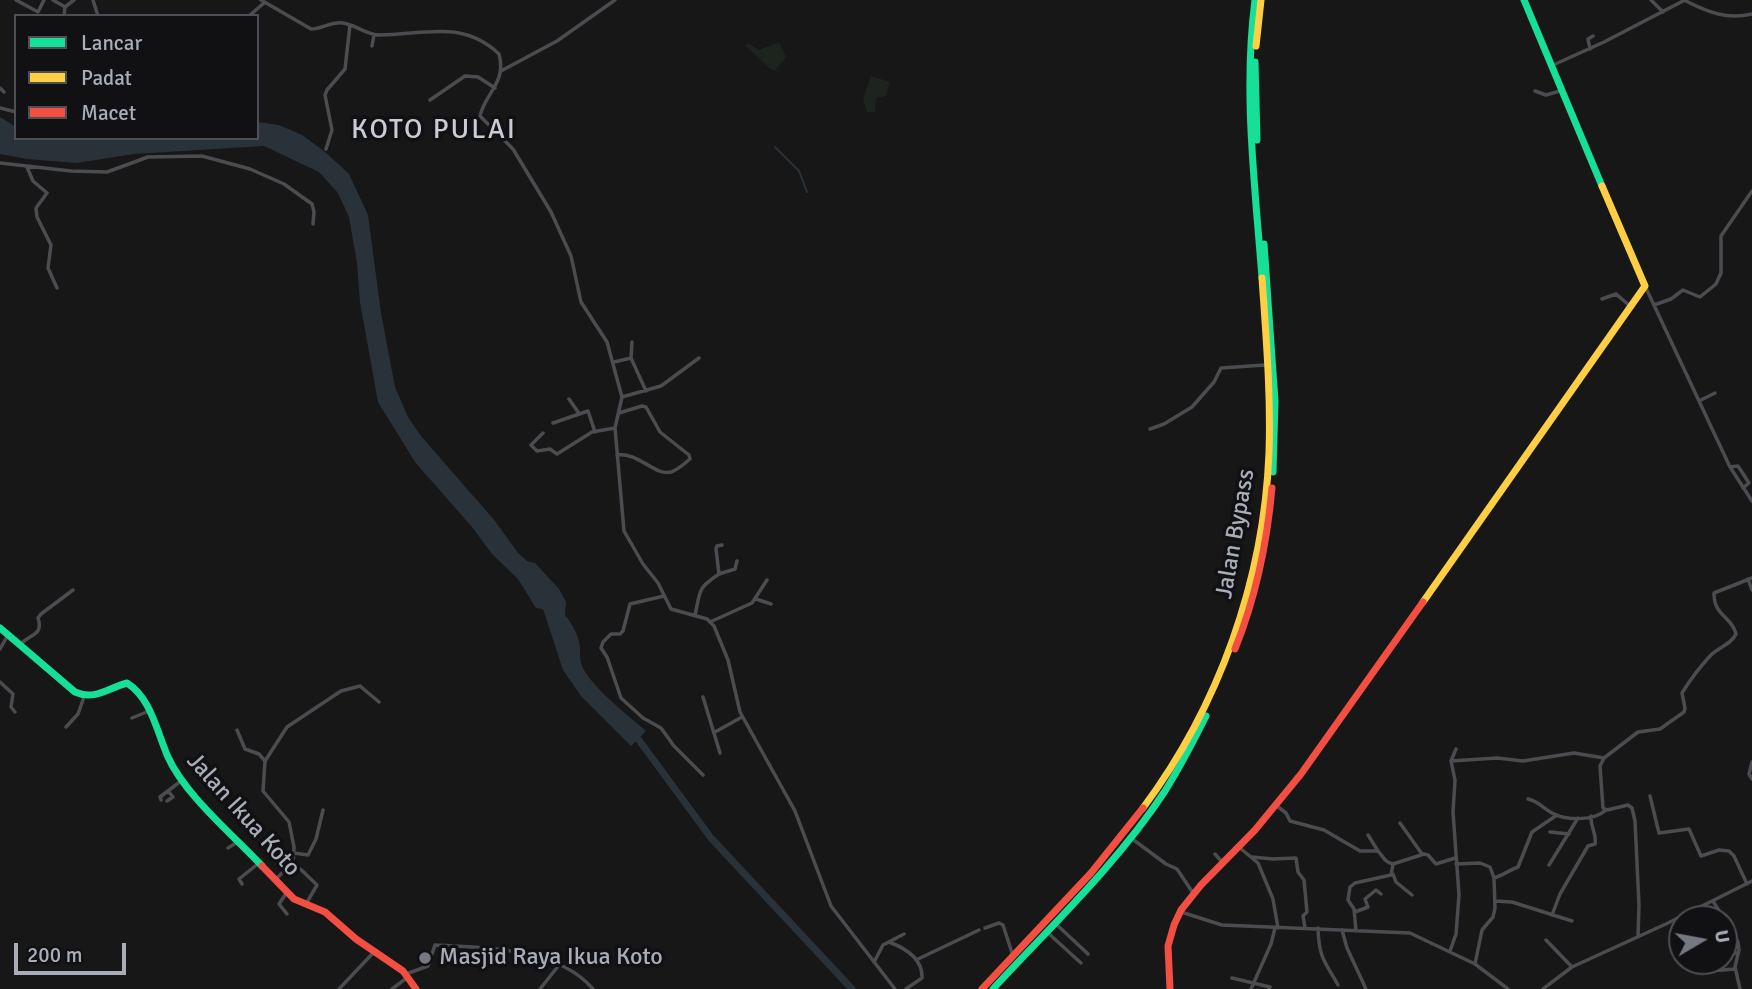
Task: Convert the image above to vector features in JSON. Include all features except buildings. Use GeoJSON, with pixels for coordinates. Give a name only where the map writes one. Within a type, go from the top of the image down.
{"type":"FeatureCollection","features":[{"type":"Feature","properties":{"kind":"main road","name":"Jalan Bypass"},"geometry":{"type":"LineString","coordinates":[[982,989],[1131,838],[1157,805],[1193,745],[1220,688],[1246,619],[1258,573],[1271,498],[1275,401],[1250,119],[1255,0]]}},
{"type":"Feature","properties":{"kind":"main road","name":"Jalan Bypass"},"geometry":{"type":"LineString","coordinates":[[993,989],[1047,932],[1090,880],[1174,764],[1206,706],[1229,652],[1252,576],[1265,506],[1270,427],[1267,316],[1255,108],[1255,56],[1261,0]]}},
{"type":"Feature","properties":{"kind":"main road"},"geometry":{"type":"LineString","coordinates":[[1170,989],[1168,946],[1176,921],[1193,892],[1277,806],[1329,738],[1645,286],[1560,91],[1524,0]]}},
{"type":"Feature","properties":{"kind":"main road"},"geometry":{"type":"LineString","coordinates":[[0,628],[84,697]]}},
{"type":"Feature","properties":{"kind":"main road","name":"Jalan Ikua Koto"},"geometry":{"type":"LineString","coordinates":[[84,697],[89,698],[127,683],[136,688],[149,711],[168,760],[181,781],[294,899],[325,912],[407,976],[416,989]]}},
{"type":"Feature","properties":{"kind":"street"},"geometry":{"type":"LineString","coordinates":[[16,0],[38,12],[44,0]]}},
{"type":"Feature","properties":{"kind":"street"},"geometry":{"type":"LineString","coordinates":[[53,0],[65,7]]}},
{"type":"Feature","properties":{"kind":"street"},"geometry":{"type":"LineString","coordinates":[[64,14],[65,7],[74,0]]}},
{"type":"Feature","properties":{"kind":"street"},"geometry":{"type":"LineString","coordinates":[[501,71],[557,41],[615,0]]}},
{"type":"Feature","properties":{"kind":"street"},"geometry":{"type":"LineString","coordinates":[[1651,0],[1662,12]]}},
{"type":"Feature","properties":{"kind":"street"},"geometry":{"type":"LineString","coordinates":[[1551,66],[1685,0],[1716,14],[1731,17],[1752,13]]}},
{"type":"Feature","properties":{"kind":"street"},"geometry":{"type":"LineString","coordinates":[[262,1],[311,29],[340,23],[374,35],[460,32],[477,38],[498,53],[502,62],[501,71],[495,88],[481,111],[481,119],[513,149],[551,212],[571,256],[581,302],[603,333],[622,397],[615,428],[625,531],[672,610],[695,615],[710,622],[724,649],[742,717],[795,811],[831,906],[895,989]]}},
{"type":"Feature","properties":{"kind":"street"},"geometry":{"type":"LineString","coordinates":[[326,149],[332,130],[325,95],[345,69],[350,25]]}},
{"type":"Feature","properties":{"kind":"street"},"geometry":{"type":"LineString","coordinates":[[372,46],[374,35]]}},
{"type":"Feature","properties":{"kind":"street"},"geometry":{"type":"LineString","coordinates":[[1590,49],[1588,39],[1593,36]]}},
{"type":"Feature","properties":{"kind":"street"},"geometry":{"type":"LineString","coordinates":[[430,100],[465,76],[478,77],[495,88]]}},
{"type":"Feature","properties":{"kind":"street"},"geometry":{"type":"LineString","coordinates":[[1535,91],[1546,95],[1560,91]]}},
{"type":"Feature","properties":{"kind":"street"},"geometry":{"type":"LineString","coordinates":[[0,163],[107,172],[148,157],[202,156],[250,169],[284,184],[312,204],[315,217],[313,224]]}},
{"type":"Feature","properties":{"kind":"street"},"geometry":{"type":"LineString","coordinates":[[27,167],[33,181],[47,192],[36,212],[38,223],[51,245],[48,268],[57,288]]}},
{"type":"Feature","properties":{"kind":"street"},"geometry":{"type":"LineString","coordinates":[[1654,305],[1671,299],[1683,290],[1702,297],[1716,284],[1721,272],[1721,236],[1752,191]]}},
{"type":"Feature","properties":{"kind":"street"},"geometry":{"type":"LineString","coordinates":[[1645,286],[1730,467],[1752,501]]}},
{"type":"Feature","properties":{"kind":"street"},"geometry":{"type":"LineString","coordinates":[[1602,299],[1616,294],[1630,306]]}},
{"type":"Feature","properties":{"kind":"street"},"geometry":{"type":"LineString","coordinates":[[632,342],[631,358],[646,391]]}},
{"type":"Feature","properties":{"kind":"street"},"geometry":{"type":"LineString","coordinates":[[613,362],[631,358]]}},
{"type":"Feature","properties":{"kind":"street"},"geometry":{"type":"LineString","coordinates":[[622,397],[646,391],[671,380],[699,358]]}},
{"type":"Feature","properties":{"kind":"street"},"geometry":{"type":"LineString","coordinates":[[1150,429],[1192,407],[1221,368],[1268,365]]}},
{"type":"Feature","properties":{"kind":"street"},"geometry":{"type":"LineString","coordinates":[[1699,401],[1715,393]]}},
{"type":"Feature","properties":{"kind":"street"},"geometry":{"type":"LineString","coordinates":[[569,399],[578,412]]}},
{"type":"Feature","properties":{"kind":"street"},"geometry":{"type":"LineString","coordinates":[[617,455],[632,455],[666,472],[674,471],[690,457],[660,432],[646,407],[619,413]]}},
{"type":"Feature","properties":{"kind":"street"},"geometry":{"type":"LineString","coordinates":[[553,423],[578,412],[589,412],[595,432]]}},
{"type":"Feature","properties":{"kind":"street"},"geometry":{"type":"LineString","coordinates":[[543,433],[531,445],[539,452],[550,449],[557,454],[590,433],[615,428]]}},
{"type":"Feature","properties":{"kind":"street"},"geometry":{"type":"LineString","coordinates":[[1730,467],[1737,466],[1748,480],[1749,483],[1743,488]]}},
{"type":"Feature","properties":{"kind":"street"},"geometry":{"type":"LineString","coordinates":[[719,574],[716,549],[722,545]]}},
{"type":"Feature","properties":{"kind":"street"},"geometry":{"type":"LineString","coordinates":[[695,615],[703,586],[709,579],[735,569],[737,561]]}},
{"type":"Feature","properties":{"kind":"street"},"geometry":{"type":"LineString","coordinates":[[1606,810],[1603,808],[1600,766],[1604,758],[1638,732],[1660,729],[1684,712],[1682,692],[1707,663],[1708,658],[1736,634],[1732,624],[1719,613],[1714,593],[1750,579],[1752,590]]}},
{"type":"Feature","properties":{"kind":"street"},"geometry":{"type":"LineString","coordinates":[[710,622],[744,608],[756,599],[767,580]]}},
{"type":"Feature","properties":{"kind":"street"},"geometry":{"type":"LineString","coordinates":[[20,645],[24,639],[39,631],[41,626],[38,618],[41,614],[73,590]]}},
{"type":"Feature","properties":{"kind":"street"},"geometry":{"type":"LineString","coordinates":[[664,596],[630,604],[623,631],[620,634],[611,634],[601,648],[607,657],[621,698],[643,718],[661,728],[674,746],[703,775]]}},
{"type":"Feature","properties":{"kind":"street"},"geometry":{"type":"LineString","coordinates":[[756,599],[771,604]]}},
{"type":"Feature","properties":{"kind":"street"},"geometry":{"type":"LineString","coordinates":[[0,649],[8,635]]}},
{"type":"Feature","properties":{"kind":"street"},"geometry":{"type":"LineString","coordinates":[[0,682],[13,694],[11,707],[15,712]]}},
{"type":"Feature","properties":{"kind":"street"},"geometry":{"type":"LineString","coordinates":[[275,880],[293,862],[294,853],[289,822],[264,794],[265,761],[287,727],[341,691],[360,687],[379,702]]}},
{"type":"Feature","properties":{"kind":"street"},"geometry":{"type":"LineString","coordinates":[[66,727],[78,713],[84,697]]}},
{"type":"Feature","properties":{"kind":"street"},"geometry":{"type":"LineString","coordinates":[[703,697],[720,753]]}},
{"type":"Feature","properties":{"kind":"street"},"geometry":{"type":"LineString","coordinates":[[132,718],[149,711]]}},
{"type":"Feature","properties":{"kind":"street"},"geometry":{"type":"LineString","coordinates":[[715,732],[742,717]]}},
{"type":"Feature","properties":{"kind":"street"},"geometry":{"type":"LineString","coordinates":[[237,730],[245,749],[259,754],[265,761]]}},
{"type":"Feature","properties":{"kind":"street"},"geometry":{"type":"LineString","coordinates":[[1450,951],[1456,934],[1459,895],[1452,798],[1455,780],[1451,761],[1456,749]]}},
{"type":"Feature","properties":{"kind":"street"},"geometry":{"type":"LineString","coordinates":[[1451,761],[1486,758],[1523,761],[1574,753],[1604,758]]}},
{"type":"Feature","properties":{"kind":"street"},"geometry":{"type":"LineString","coordinates":[[1752,762],[1749,774],[1752,779]]}},
{"type":"Feature","properties":{"kind":"street"},"geometry":{"type":"LineString","coordinates":[[161,800],[160,797],[181,781]]}},
{"type":"Feature","properties":{"kind":"street"},"geometry":{"type":"LineString","coordinates":[[167,801],[173,797],[168,791]]}},
{"type":"Feature","properties":{"kind":"street"},"geometry":{"type":"LineString","coordinates":[[1543,989],[1572,967],[1750,883],[1729,851],[1719,850],[1701,856],[1689,830],[1659,833],[1650,796]]}},
{"type":"Feature","properties":{"kind":"street"},"geometry":{"type":"LineString","coordinates":[[1528,799],[1557,815],[1578,818],[1603,813],[1624,804],[1632,808],[1636,835],[1638,937]]}},
{"type":"Feature","properties":{"kind":"street"},"geometry":{"type":"LineString","coordinates":[[1277,806],[1286,813],[1290,821],[1324,830],[1360,851],[1378,850]]}},
{"type":"Feature","properties":{"kind":"street"},"geometry":{"type":"LineString","coordinates":[[294,853],[308,855],[317,839],[323,810]]}},
{"type":"Feature","properties":{"kind":"street"},"geometry":{"type":"LineString","coordinates":[[1494,878],[1504,876],[1512,868],[1518,867],[1532,832],[1557,815]]}},
{"type":"Feature","properties":{"kind":"street"},"geometry":{"type":"LineString","coordinates":[[1552,915],[1560,894],[1588,846],[1595,844],[1596,836],[1590,824],[1591,816]]}},
{"type":"Feature","properties":{"kind":"street"},"geometry":{"type":"LineString","coordinates":[[1549,865],[1578,818]]}},
{"type":"Feature","properties":{"kind":"street"},"geometry":{"type":"LineString","coordinates":[[1400,823],[1422,854]]}},
{"type":"Feature","properties":{"kind":"street"},"geometry":{"type":"LineString","coordinates":[[1550,832],[1569,834]]}},
{"type":"Feature","properties":{"kind":"street"},"geometry":{"type":"LineString","coordinates":[[1368,835],[1383,860],[1393,863],[1422,854],[1428,855],[1436,864],[1455,858]]}},
{"type":"Feature","properties":{"kind":"street"},"geometry":{"type":"LineString","coordinates":[[1131,838],[1177,869],[1193,892]]}},
{"type":"Feature","properties":{"kind":"street"},"geometry":{"type":"LineString","coordinates":[[228,848],[239,841]]}},
{"type":"Feature","properties":{"kind":"street"},"geometry":{"type":"LineString","coordinates":[[1239,847],[1258,863],[1273,899],[1276,928],[1251,989]]}},
{"type":"Feature","properties":{"kind":"street"},"geometry":{"type":"LineString","coordinates":[[1215,854],[1223,863]]}},
{"type":"Feature","properties":{"kind":"street"},"geometry":{"type":"LineString","coordinates":[[1252,857],[1296,858],[1298,871],[1304,878],[1307,912],[1303,916],[1306,928]]}},
{"type":"Feature","properties":{"kind":"street"},"geometry":{"type":"LineString","coordinates":[[293,862],[317,885],[306,904]]}},
{"type":"Feature","properties":{"kind":"street"},"geometry":{"type":"LineString","coordinates":[[242,884],[239,879],[259,863]]}},
{"type":"Feature","properties":{"kind":"street"},"geometry":{"type":"LineString","coordinates":[[1393,863],[1392,874],[1396,882],[1412,895]]}},
{"type":"Feature","properties":{"kind":"street"},"geometry":{"type":"LineString","coordinates":[[1456,864],[1485,864],[1490,867],[1494,878],[1493,917],[1482,930],[1475,964]]}},
{"type":"Feature","properties":{"kind":"street"},"geometry":{"type":"LineString","coordinates":[[1356,931],[1355,912],[1348,900],[1352,885],[1392,874]]}},
{"type":"Feature","properties":{"kind":"street"},"geometry":{"type":"LineString","coordinates":[[1355,912],[1368,907],[1365,899],[1376,890],[1381,894]]}},
{"type":"Feature","properties":{"kind":"street"},"geometry":{"type":"LineString","coordinates":[[287,892],[279,904],[287,914]]}},
{"type":"Feature","properties":{"kind":"street"},"geometry":{"type":"LineString","coordinates":[[1495,901],[1512,902],[1572,921]]}},
{"type":"Feature","properties":{"kind":"street"},"geometry":{"type":"LineString","coordinates":[[1713,901],[1715,905]]}},
{"type":"Feature","properties":{"kind":"street"},"geometry":{"type":"LineString","coordinates":[[1181,912],[1222,925],[1410,933],[1475,964],[1508,989]]}},
{"type":"Feature","properties":{"kind":"street"},"geometry":{"type":"LineString","coordinates":[[1055,922],[1088,954]]}},
{"type":"Feature","properties":{"kind":"street"},"geometry":{"type":"LineString","coordinates":[[985,928],[1002,924],[1013,956]]}},
{"type":"Feature","properties":{"kind":"street"},"geometry":{"type":"LineString","coordinates":[[1318,928],[1321,957],[1338,985]]}},
{"type":"Feature","properties":{"kind":"street"},"geometry":{"type":"LineString","coordinates":[[916,960],[979,930]]}},
{"type":"Feature","properties":{"kind":"street"},"geometry":{"type":"LineString","coordinates":[[1342,930],[1347,948],[1366,989]]}},
{"type":"Feature","properties":{"kind":"street"},"geometry":{"type":"LineString","coordinates":[[1047,932],[1081,963]]}},
{"type":"Feature","properties":{"kind":"street"},"geometry":{"type":"LineString","coordinates":[[874,962],[881,947],[904,933]]}},
{"type":"Feature","properties":{"kind":"street"},"geometry":{"type":"LineString","coordinates":[[1546,940],[1572,967]]}},
{"type":"Feature","properties":{"kind":"street"},"geometry":{"type":"LineString","coordinates":[[889,942],[905,948],[916,960],[923,977],[914,987],[906,989]]}},
{"type":"Feature","properties":{"kind":"street"},"geometry":{"type":"LineString","coordinates":[[392,989],[407,976],[428,966],[436,945],[519,952],[547,959],[593,989]]}},
{"type":"Feature","properties":{"kind":"street"},"geometry":{"type":"LineString","coordinates":[[339,989],[374,952]]}},
{"type":"Feature","properties":{"kind":"street"},"geometry":{"type":"LineString","coordinates":[[540,989],[559,965]]}},
{"type":"Feature","properties":{"kind":"street"},"geometry":{"type":"LineString","coordinates":[[1232,978],[1268,986],[1269,989]]}},
{"type":"Feature","properties":{"kind":"shaded area"},"geometry":{"type":"Polygon","coordinates":[[[779,42],[786,57],[774,71],[745,46],[748,43],[759,50],[779,42]]]}},
{"type":"Feature","properties":{"kind":"shaded area"},"geometry":{"type":"Polygon","coordinates":[[[871,76],[890,82],[886,96],[876,98],[875,112],[867,112],[863,99],[871,76]]]}},
{"type":"Feature","properties":{"kind":"shaded area"},"geometry":{"type":"Polygon","coordinates":[[[0,117],[14,126],[14,140],[259,140],[259,122],[279,125],[302,135],[324,151],[349,174],[368,215],[381,313],[395,387],[408,417],[421,436],[495,521],[518,553],[527,561],[535,563],[559,589],[566,602],[565,615],[579,640],[580,660],[584,670],[604,694],[646,731],[631,746],[581,696],[563,670],[543,609],[536,608],[518,579],[492,554],[415,462],[378,402],[360,302],[349,217],[338,193],[319,172],[264,146],[134,154],[76,163],[0,154],[0,117]]]}},
{"type":"Feature","properties":{"kind":"waterway"},"geometry":{"type":"LineString","coordinates":[[775,147],[799,171],[807,192]]}},
{"type":"Feature","properties":{"kind":"waterway"},"geometry":{"type":"LineString","coordinates":[[633,732],[711,838],[852,989]]}},
{"type":"Feature","properties":{"kind":"traffic: fast"},"geometry":{"type":"LineString","coordinates":[[1255,0],[1250,104],[1262,278]]}},
{"type":"Feature","properties":{"kind":"traffic: fast"},"geometry":{"type":"LineString","coordinates":[[1524,0],[1602,186]]}},
{"type":"Feature","properties":{"kind":"traffic: fast"},"geometry":{"type":"LineString","coordinates":[[1255,62],[1257,140]]}},
{"type":"Feature","properties":{"kind":"traffic: fast"},"geometry":{"type":"LineString","coordinates":[[1264,244],[1275,401],[1273,472]]}},
{"type":"Feature","properties":{"kind":"traffic: fast"},"geometry":{"type":"LineString","coordinates":[[0,628],[75,692],[95,694],[127,683],[135,689],[148,706],[168,757],[186,786],[262,866]]}},
{"type":"Feature","properties":{"kind":"traffic: fast"},"geometry":{"type":"LineString","coordinates":[[993,989],[1126,844],[1165,791],[1206,716]]}},
{"type":"Feature","properties":{"kind":"traffic: slow"},"geometry":{"type":"LineString","coordinates":[[1256,46],[1261,0]]}},
{"type":"Feature","properties":{"kind":"traffic: slow"},"geometry":{"type":"LineString","coordinates":[[1423,602],[1645,286],[1602,186]]}},
{"type":"Feature","properties":{"kind":"traffic: slow"},"geometry":{"type":"LineString","coordinates":[[1143,808],[1170,769],[1215,684],[1233,640],[1258,548],[1269,453],[1268,365],[1262,278]]}},
{"type":"Feature","properties":{"kind":"traffic: jam"},"geometry":{"type":"LineString","coordinates":[[1235,649],[1260,570],[1272,488]]}},
{"type":"Feature","properties":{"kind":"traffic: jam"},"geometry":{"type":"LineString","coordinates":[[1170,989],[1168,946],[1181,910],[1201,885],[1255,830],[1301,774],[1423,602]]}},
{"type":"Feature","properties":{"kind":"traffic: jam"},"geometry":{"type":"LineString","coordinates":[[982,989],[1091,873],[1143,808]]}},
{"type":"Feature","properties":{"kind":"traffic: jam"},"geometry":{"type":"LineString","coordinates":[[262,866],[294,899],[325,912],[356,939],[403,971],[416,989]]}},
{"type":"Feature","properties":{"kind":"place","name":"Masjid Raya Ikua Koto"},"geometry":{"type":"Point","coordinates":[425,958]}},
{"type":"Feature","properties":{"kind":"district","name":"KOTO PULAI"},"geometry":{"type":"Point","coordinates":[434,131]}}]}
